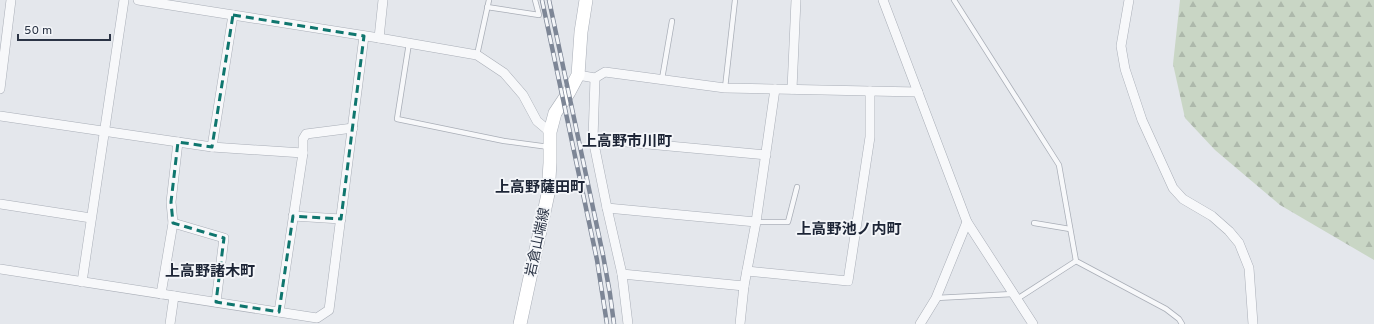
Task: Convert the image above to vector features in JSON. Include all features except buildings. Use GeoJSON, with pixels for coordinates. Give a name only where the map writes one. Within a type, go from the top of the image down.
{"type":"FeatureCollection","features":[{"type":"Feature","properties":{"kind":"main road","name":"岩倉山端線"},"geometry":{"type":"LineString","coordinates":[[523,324],[548,194],[550,132],[555,113],[578,75],[581,32],[586,0]]}},
{"type":"Feature","properties":{"kind":"street"},"geometry":{"type":"LineString","coordinates":[[0,89],[11,0]]}},
{"type":"Feature","properties":{"kind":"street"},"geometry":{"type":"LineString","coordinates":[[82,282],[124,0]]}},
{"type":"Feature","properties":{"kind":"street"},"geometry":{"type":"LineString","coordinates":[[138,0],[159,2],[379,38],[477,56],[504,73],[523,95],[537,121],[550,132]]}},
{"type":"Feature","properties":{"kind":"street"},"geometry":{"type":"LineString","coordinates":[[379,38],[383,0]]}},
{"type":"Feature","properties":{"kind":"street"},"geometry":{"type":"LineString","coordinates":[[792,89],[796,0]]}},
{"type":"Feature","properties":{"kind":"street"},"geometry":{"type":"LineString","coordinates":[[883,0],[967,222],[1014,297],[1033,324]]}},
{"type":"Feature","properties":{"kind":"street"},"geometry":{"type":"LineString","coordinates":[[1129,0],[1121,46],[1125,69],[1142,120],[1173,188],[1183,199],[1212,216],[1240,243],[1249,268],[1253,324]]}},
{"type":"Feature","properties":{"kind":"street"},"geometry":{"type":"LineString","coordinates":[[212,147],[233,15]]}},
{"type":"Feature","properties":{"kind":"street"},"geometry":{"type":"LineString","coordinates":[[0,269],[279,312],[316,321],[329,310],[364,36]]}},
{"type":"Feature","properties":{"kind":"street"},"geometry":{"type":"LineString","coordinates":[[578,75],[595,78],[605,72],[725,88],[918,92]]}},
{"type":"Feature","properties":{"kind":"street"},"geometry":{"type":"LineString","coordinates":[[595,78],[593,139],[622,274],[628,324]]}},
{"type":"Feature","properties":{"kind":"street"},"geometry":{"type":"LineString","coordinates":[[740,324],[744,286],[756,222],[775,89]]}},
{"type":"Feature","properties":{"kind":"street"},"geometry":{"type":"LineString","coordinates":[[747,271],[848,281],[870,137],[870,91]]}},
{"type":"Feature","properties":{"kind":"street"},"geometry":{"type":"LineString","coordinates":[[0,116],[212,147],[302,153]]}},
{"type":"Feature","properties":{"kind":"street"},"geometry":{"type":"LineString","coordinates":[[279,312],[303,139],[306,134],[353,128]]}},
{"type":"Feature","properties":{"kind":"street"},"geometry":{"type":"LineString","coordinates":[[593,139],[766,155]]}},
{"type":"Feature","properties":{"kind":"street"},"geometry":{"type":"LineString","coordinates":[[161,294],[173,223],[171,202],[178,142]]}},
{"type":"Feature","properties":{"kind":"street"},"geometry":{"type":"LineString","coordinates":[[0,204],[92,218]]}},
{"type":"Feature","properties":{"kind":"street"},"geometry":{"type":"LineString","coordinates":[[607,208],[756,222]]}},
{"type":"Feature","properties":{"kind":"street"},"geometry":{"type":"LineString","coordinates":[[293,216],[341,219]]}},
{"type":"Feature","properties":{"kind":"street"},"geometry":{"type":"LineString","coordinates":[[920,324],[936,298],[967,222]]}},
{"type":"Feature","properties":{"kind":"street"},"geometry":{"type":"LineString","coordinates":[[173,223],[224,238],[216,302]]}},
{"type":"Feature","properties":{"kind":"street"},"geometry":{"type":"LineString","coordinates":[[622,274],[744,286]]}},
{"type":"Feature","properties":{"kind":"street"},"geometry":{"type":"LineString","coordinates":[[170,324],[174,296]]}},
{"type":"Feature","properties":{"kind":"lane"},"geometry":{"type":"LineString","coordinates":[[477,56],[489,0]]}},
{"type":"Feature","properties":{"kind":"lane"},"geometry":{"type":"LineString","coordinates":[[487,6],[539,15],[535,0]]}},
{"type":"Feature","properties":{"kind":"lane"},"geometry":{"type":"LineString","coordinates":[[725,88],[735,0]]}},
{"type":"Feature","properties":{"kind":"lane"},"geometry":{"type":"LineString","coordinates":[[954,0],[1059,165],[1076,261]]}},
{"type":"Feature","properties":{"kind":"lane"},"geometry":{"type":"LineString","coordinates":[[662,79],[672,21]]}},
{"type":"Feature","properties":{"kind":"lane"},"geometry":{"type":"LineString","coordinates":[[409,43],[397,118],[504,141],[549,147]]}},
{"type":"Feature","properties":{"kind":"lane"},"geometry":{"type":"LineString","coordinates":[[756,222],[788,222],[797,187]]}},
{"type":"Feature","properties":{"kind":"lane"},"geometry":{"type":"LineString","coordinates":[[1034,223],[1070,229]]}},
{"type":"Feature","properties":{"kind":"lane"},"geometry":{"type":"LineString","coordinates":[[936,298],[1014,297],[1076,261]]}},
{"type":"Feature","properties":{"kind":"lane"},"geometry":{"type":"LineString","coordinates":[[1076,261],[1166,309],[1179,319],[1182,324]]}},
{"type":"Feature","properties":{"kind":"highlighted area"},"geometry":{"type":"Polygon","coordinates":[[[233,15],[364,36],[341,219],[293,216],[279,312],[216,302],[224,238],[173,223],[171,202],[178,142],[212,147],[233,15]]]}},
{"type":"Feature","properties":{"kind":"green space"},"geometry":{"type":"Polygon","coordinates":[[[1180,0],[1374,0],[1374,260],[1280,205],[1215,150],[1185,118],[1173,64],[1180,0]]]}},
{"type":"Feature","properties":{"kind":"railway"},"geometry":{"type":"LineString","coordinates":[[542,0],[597,260],[607,324]]}},
{"type":"Feature","properties":{"kind":"railway"},"geometry":{"type":"LineString","coordinates":[[549,0],[603,255],[614,324]]}},
{"type":"Feature","properties":{"kind":"district","name":"上高野市川町"},"geometry":{"type":"Point","coordinates":[627,141]}},
{"type":"Feature","properties":{"kind":"district","name":"上高野薩田町"},"geometry":{"type":"Point","coordinates":[540,187]}},
{"type":"Feature","properties":{"kind":"district","name":"上高野池ノ内町"},"geometry":{"type":"Point","coordinates":[849,229]}},
{"type":"Feature","properties":{"kind":"district","name":"上高野諸木町"},"geometry":{"type":"Point","coordinates":[210,271]}}]}
